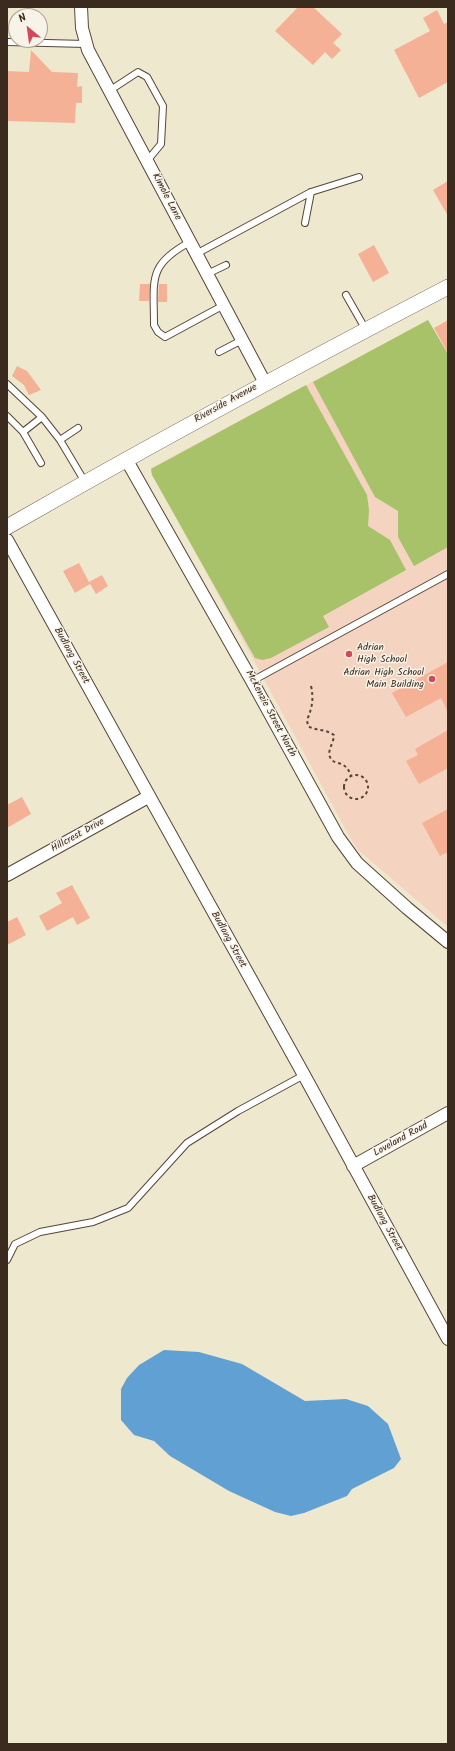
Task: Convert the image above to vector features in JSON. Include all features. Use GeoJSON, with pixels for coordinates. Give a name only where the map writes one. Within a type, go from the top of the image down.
{"type":"FeatureCollection","features":[{"type":"Feature","properties":{"kind":"street","name":"Kimole Lane"},"geometry":{"type":"LineString","coordinates":[[81,7],[82,28],[86,44],[109,91],[265,383]]}},
{"type":"Feature","properties":{"kind":"street","name":"Riverside Avenue"},"geometry":{"type":"LineString","coordinates":[[7,527],[126,459],[265,383],[448,286]]}},
{"type":"Feature","properties":{"kind":"street","name":"McKenzie Street North"},"geometry":{"type":"LineString","coordinates":[[126,459],[252,681],[320,808],[338,838],[357,863],[407,908],[448,942]]}},
{"type":"Feature","properties":{"kind":"street","name":"Budlong Street"},"geometry":{"type":"LineString","coordinates":[[7,540],[148,797],[304,1075],[448,1340]]}},
{"type":"Feature","properties":{"kind":"street","name":"Hillcrest Drive"},"geometry":{"type":"LineString","coordinates":[[7,875],[148,797]]}},
{"type":"Feature","properties":{"kind":"street","name":"Loveland Road"},"geometry":{"type":"LineString","coordinates":[[353,1166],[448,1113]]}},
{"type":"Feature","properties":{"kind":"lane"},"geometry":{"type":"LineString","coordinates":[[7,42],[86,44]]}},
{"type":"Feature","properties":{"kind":"lane"},"geometry":{"type":"LineString","coordinates":[[109,91],[138,72],[147,77],[156,93],[163,106],[161,144],[147,161]]}},
{"type":"Feature","properties":{"kind":"lane"},"geometry":{"type":"LineString","coordinates":[[196,254],[311,192],[359,177]]}},
{"type":"Feature","properties":{"kind":"lane"},"geometry":{"type":"LineString","coordinates":[[305,223],[311,192]]}},
{"type":"Feature","properties":{"kind":"lane"},"geometry":{"type":"LineString","coordinates":[[190,242],[165,258],[155,274],[154,325],[158,332],[165,337],[224,305]]}},
{"type":"Feature","properties":{"kind":"lane"},"geometry":{"type":"LineString","coordinates":[[207,274],[226,265]]}},
{"type":"Feature","properties":{"kind":"lane"},"geometry":{"type":"LineString","coordinates":[[346,295],[366,330]]}},
{"type":"Feature","properties":{"kind":"lane"},"geometry":{"type":"LineString","coordinates":[[219,352],[242,340]]}},
{"type":"Feature","properties":{"kind":"lane"},"geometry":{"type":"LineString","coordinates":[[7,384],[42,417],[60,440],[85,482]]}},
{"type":"Feature","properties":{"kind":"lane"},"geometry":{"type":"LineString","coordinates":[[7,416],[23,432],[41,463]]}},
{"type":"Feature","properties":{"kind":"lane"},"geometry":{"type":"LineString","coordinates":[[23,432],[42,417]]}},
{"type":"Feature","properties":{"kind":"lane"},"geometry":{"type":"LineString","coordinates":[[60,440],[78,428]]}},
{"type":"Feature","properties":{"kind":"lane"},"geometry":{"type":"LineString","coordinates":[[252,681],[448,574]]}},
{"type":"Feature","properties":{"kind":"lane"},"geometry":{"type":"LineString","coordinates":[[7,1260],[16,1244],[40,1232],[93,1222],[128,1208],[187,1143],[238,1111],[304,1075]]}},
{"type":"Feature","properties":{"kind":"path"},"geometry":{"type":"LineString","coordinates":[[311,686],[313,698],[311,710],[306,720],[308,726],[313,729],[329,731],[334,735],[330,758],[334,762],[344,765],[348,769],[351,776]]}},
{"type":"Feature","properties":{"kind":"path"},"geometry":{"type":"LineString","coordinates":[[359,775],[366,780],[367,791],[362,797],[351,798],[346,792],[344,785],[351,776],[359,775]]}},
{"type":"Feature","properties":{"kind":"shaded area","name":"Adrian High School"},"geometry":{"type":"Polygon","coordinates":[[[428,320],[448,354],[448,927],[357,849],[151,471],[151,468],[428,320]]]}},
{"type":"Feature","properties":{"kind":"green space"},"geometry":{"type":"Polygon","coordinates":[[[428,320],[448,354],[448,547],[414,566],[398,537],[398,511],[375,497],[313,382],[428,320]]]}},
{"type":"Feature","properties":{"kind":"green space"},"geometry":{"type":"Polygon","coordinates":[[[306,385],[367,495],[369,510],[368,526],[390,540],[406,570],[323,616],[329,627],[271,658],[262,660],[255,658],[152,475],[151,469],[306,385]]]}},
{"type":"Feature","properties":{"kind":"water"},"geometry":{"type":"Polygon","coordinates":[[[164,1350],[199,1352],[242,1364],[305,1401],[346,1399],[368,1406],[388,1424],[401,1459],[394,1468],[352,1489],[347,1496],[304,1513],[291,1516],[275,1512],[229,1491],[170,1456],[154,1441],[134,1435],[121,1420],[121,1389],[127,1378],[139,1365],[164,1350]]]}},
{"type":"Feature","properties":{"kind":"building"},"geometry":{"type":"Polygon","coordinates":[[[298,7],[313,7],[342,34],[333,43],[341,50],[332,59],[325,52],[313,65],[275,31],[298,7]]]}},
{"type":"Feature","properties":{"kind":"building"},"geometry":{"type":"Polygon","coordinates":[[[437,10],[444,24],[448,22],[448,82],[419,98],[394,50],[430,31],[423,18],[437,10]]]}},
{"type":"Feature","properties":{"kind":"building"},"geometry":{"type":"Polygon","coordinates":[[[31,50],[52,72],[78,73],[77,87],[82,86],[82,103],[76,103],[75,123],[7,121],[7,71],[29,72],[31,50]]]}},
{"type":"Feature","properties":{"kind":"building"},"geometry":{"type":"Polygon","coordinates":[[[448,181],[448,216],[433,190],[448,181]]]}},
{"type":"Feature","properties":{"kind":"building"},"geometry":{"type":"Polygon","coordinates":[[[374,245],[389,273],[373,282],[358,254],[374,245]]]}},
{"type":"Feature","properties":{"kind":"building"},"geometry":{"type":"Polygon","coordinates":[[[140,284],[150,284],[149,301],[139,301],[140,284]]]}},
{"type":"Feature","properties":{"kind":"building"},"geometry":{"type":"Polygon","coordinates":[[[159,284],[167,284],[167,302],[158,302],[159,284]]]}},
{"type":"Feature","properties":{"kind":"building"},"geometry":{"type":"Polygon","coordinates":[[[448,320],[448,353],[434,328],[448,320]]]}},
{"type":"Feature","properties":{"kind":"building"},"geometry":{"type":"Polygon","coordinates":[[[17,366],[27,371],[41,390],[29,395],[24,385],[12,376],[17,366]]]}},
{"type":"Feature","properties":{"kind":"building"},"geometry":{"type":"Polygon","coordinates":[[[79,563],[90,584],[75,593],[63,571],[79,563]]]}},
{"type":"Feature","properties":{"kind":"building"},"geometry":{"type":"Polygon","coordinates":[[[102,575],[108,586],[96,594],[89,582],[102,575]]]}},
{"type":"Feature","properties":{"kind":"building","name":"Adrian High School Main Building"},"geometry":{"type":"Polygon","coordinates":[[[448,662],[448,712],[441,698],[406,717],[392,693],[448,662]]]}},
{"type":"Feature","properties":{"kind":"building"},"geometry":{"type":"Polygon","coordinates":[[[448,730],[448,768],[419,784],[406,761],[418,755],[415,749],[448,730]]]}},
{"type":"Feature","properties":{"kind":"building"},"geometry":{"type":"Polygon","coordinates":[[[22,797],[31,814],[7,828],[7,805],[22,797]]]}},
{"type":"Feature","properties":{"kind":"building"},"geometry":{"type":"Polygon","coordinates":[[[448,809],[448,852],[440,856],[422,823],[448,809]]]}},
{"type":"Feature","properties":{"kind":"building"},"geometry":{"type":"Polygon","coordinates":[[[72,885],[90,918],[77,925],[73,917],[47,931],[39,916],[62,903],[56,893],[72,885]]]}},
{"type":"Feature","properties":{"kind":"building"},"geometry":{"type":"Polygon","coordinates":[[[17,917],[26,935],[7,945],[7,922],[17,917]]]}},
{"type":"Feature","properties":{"kind":"place","name":"Adrian High School"},"geometry":{"type":"Point","coordinates":[349,654]}},
{"type":"Feature","properties":{"kind":"place","name":"Adrian High School Main Building"},"geometry":{"type":"Point","coordinates":[432,679]}}]}
